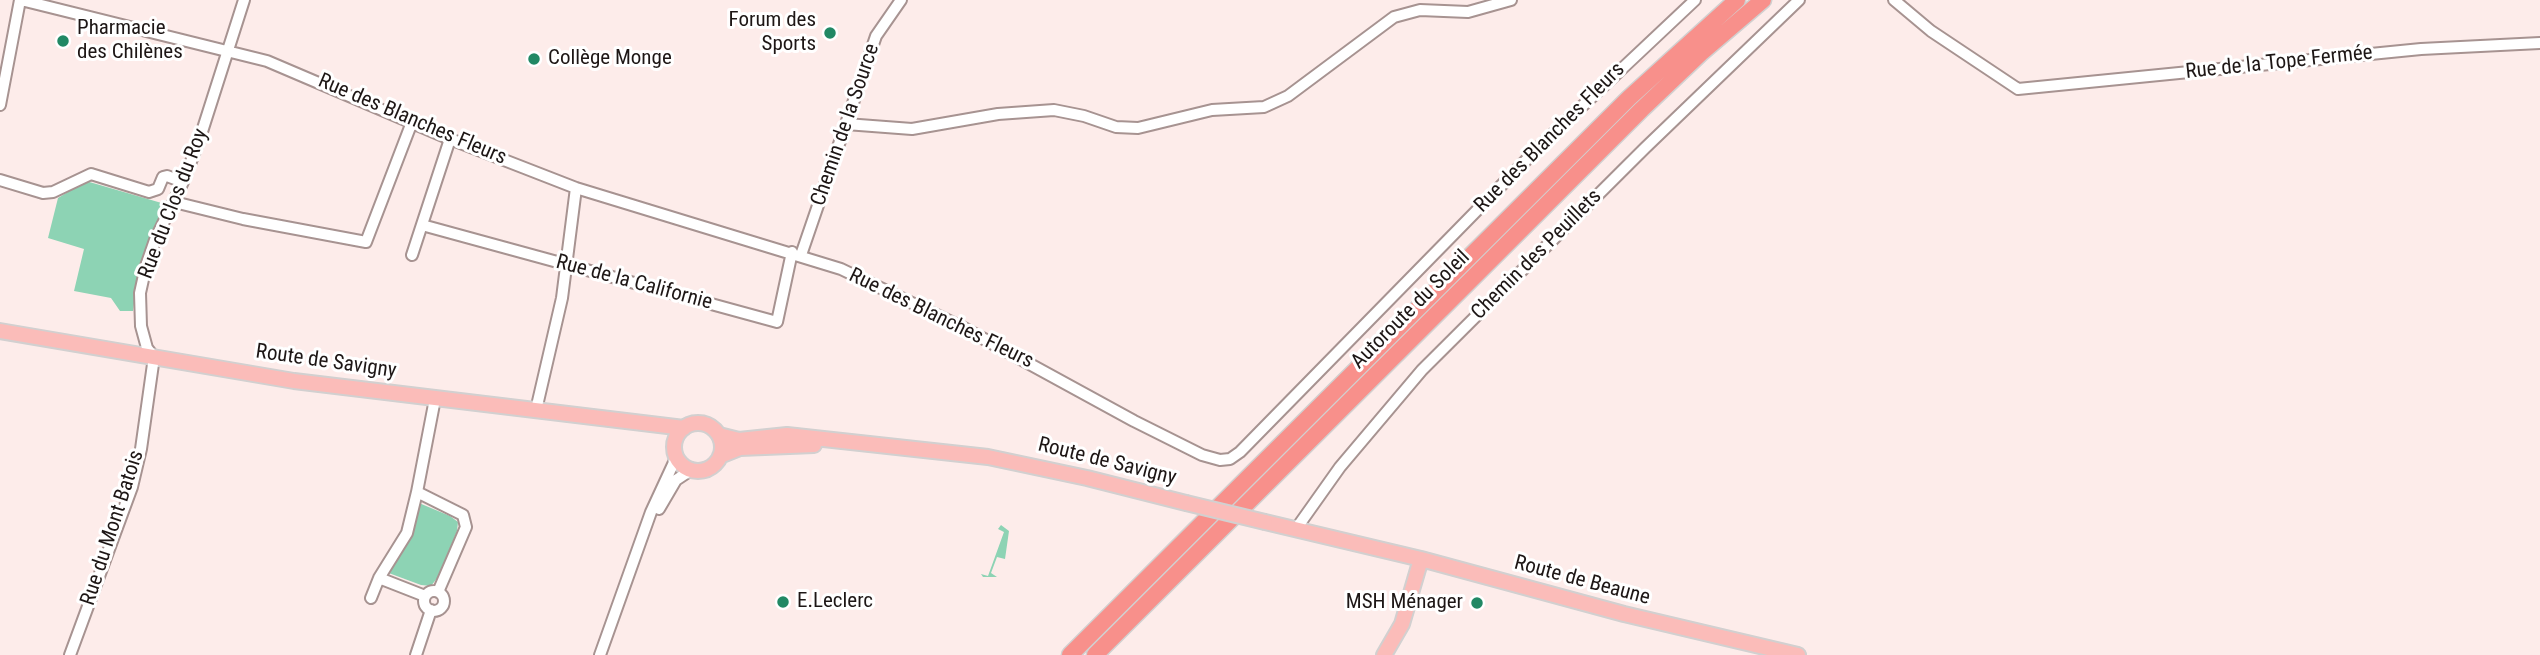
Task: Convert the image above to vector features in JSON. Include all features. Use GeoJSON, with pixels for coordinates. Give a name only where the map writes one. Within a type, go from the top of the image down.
{"type":"FeatureCollection","features":[{"type":"Feature","properties":{"kind":"highway","name":"Autoroute du Soleil"},"geometry":{"type":"LineString","coordinates":[[1070,655],[1620,107],[1737,0]]}},
{"type":"Feature","properties":{"kind":"highway","name":"Autoroute du Soleil"},"geometry":{"type":"LineString","coordinates":[[1095,655],[1642,109],[1763,0]]}},
{"type":"Feature","properties":{"kind":"main road","name":"Route de Savigny"},"geometry":{"type":"LineString","coordinates":[[0,331],[294,381],[684,428]]}},
{"type":"Feature","properties":{"kind":"main road"},"geometry":{"type":"LineString","coordinates":[[648,425],[691,470],[708,469],[720,456],[722,446],[719,435],[714,430],[694,424],[677,435],[675,452]]}},
{"type":"Feature","properties":{"kind":"main road","name":"Route de Savigny"},"geometry":{"type":"LineString","coordinates":[[719,435],[739,440],[771,437],[830,439],[843,443],[942,451],[1013,461],[1357,543]]}},
{"type":"Feature","properties":{"kind":"main road","name":"Route de Savigny"},"geometry":{"type":"LineString","coordinates":[[720,456],[771,437]]}},
{"type":"Feature","properties":{"kind":"main road","name":"Route de Beaune"},"geometry":{"type":"LineString","coordinates":[[1357,543],[1601,608],[1798,655]]}},
{"type":"Feature","properties":{"kind":"main road"},"geometry":{"type":"LineString","coordinates":[[1384,655],[1402,624],[1422,559]]}},
{"type":"Feature","properties":{"kind":"street","name":"Rue des Blanches Fleurs"},"geometry":{"type":"LineString","coordinates":[[20,0],[289,68],[450,139],[576,188],[797,254],[859,277],[1039,367],[1099,403],[1202,454],[1220,460],[1230,459],[1240,452],[1542,144],[1695,0]]}},
{"type":"Feature","properties":{"kind":"street"},"geometry":{"type":"LineString","coordinates":[[0,105],[20,0]]}},
{"type":"Feature","properties":{"kind":"street","name":"Rue du Clos du Roy"},"geometry":{"type":"LineString","coordinates":[[154,357],[141,326],[141,293],[146,266],[155,240],[183,182],[244,0]]}},
{"type":"Feature","properties":{"kind":"street","name":"Chemin de la Source"},"geometry":{"type":"LineString","coordinates":[[797,254],[876,36],[901,0]]}},
{"type":"Feature","properties":{"kind":"street"},"geometry":{"type":"LineString","coordinates":[[846,124],[912,129],[998,114],[1054,110],[1084,116],[1116,127],[1138,128],[1212,110],[1264,107],[1288,96],[1394,17],[1420,10],[1468,12],[1511,0]]}},
{"type":"Feature","properties":{"kind":"street","name":"Chemin des Peuillets"},"geometry":{"type":"LineString","coordinates":[[1296,528],[1329,481],[1440,351],[1644,148],[1799,0]]}},
{"type":"Feature","properties":{"kind":"street","name":"Rue de la Tope Fermée"},"geometry":{"type":"LineString","coordinates":[[1894,0],[1931,31],[2018,89],[2421,49],[2540,43]]}},
{"type":"Feature","properties":{"kind":"street"},"geometry":{"type":"LineString","coordinates":[[174,202],[243,219],[366,242],[412,122]]}},
{"type":"Feature","properties":{"kind":"street"},"geometry":{"type":"LineString","coordinates":[[412,255],[450,139]]}},
{"type":"Feature","properties":{"kind":"street"},"geometry":{"type":"LineString","coordinates":[[0,180],[43,193],[53,192],[91,174],[149,192],[158,189],[163,177],[183,182]]}},
{"type":"Feature","properties":{"kind":"street"},"geometry":{"type":"LineString","coordinates":[[536,410],[562,298],[576,188]]}},
{"type":"Feature","properties":{"kind":"street","name":"Rue de la Californie"},"geometry":{"type":"LineString","coordinates":[[422,225],[777,322],[797,254]]}},
{"type":"Feature","properties":{"kind":"street","name":"Rue du Mont Batois"},"geometry":{"type":"LineString","coordinates":[[70,655],[132,487],[148,410],[154,357]]}},
{"type":"Feature","properties":{"kind":"street"},"geometry":{"type":"LineString","coordinates":[[371,598],[379,578],[407,533],[435,399]]}},
{"type":"Feature","properties":{"kind":"street"},"geometry":{"type":"LineString","coordinates":[[600,655],[675,452]]}},
{"type":"Feature","properties":{"kind":"street"},"geometry":{"type":"LineString","coordinates":[[649,523],[676,480],[691,470]]}},
{"type":"Feature","properties":{"kind":"street"},"geometry":{"type":"LineString","coordinates":[[417,492],[463,515],[466,527],[438,592]]}},
{"type":"Feature","properties":{"kind":"street"},"geometry":{"type":"LineString","coordinates":[[379,578],[425,596]]}},
{"type":"Feature","properties":{"kind":"street"},"geometry":{"type":"LineString","coordinates":[[432,591],[438,592],[443,599],[442,606],[438,610],[431,610],[424,604],[425,596],[432,591]]}},
{"type":"Feature","properties":{"kind":"street"},"geometry":{"type":"LineString","coordinates":[[416,655],[431,610]]}},
{"type":"Feature","properties":{"kind":"green space"},"geometry":{"type":"Polygon","coordinates":[[[86,181],[165,204],[139,268],[133,311],[120,311],[111,298],[74,291],[84,249],[48,238],[58,198],[86,181]]]}},
{"type":"Feature","properties":{"kind":"green space"},"geometry":{"type":"Polygon","coordinates":[[[419,503],[458,522],[457,531],[438,577],[431,586],[386,572],[419,503]]]}},
{"type":"Feature","properties":{"kind":"green space"},"geometry":{"type":"Polygon","coordinates":[[[1001,525],[1009,531],[1005,559],[997,557],[991,573],[997,577],[983,577],[981,574],[988,576],[1004,532],[998,529],[1001,525]]]}},
{"type":"Feature","properties":{"kind":"place","name":"Forum des Sports"},"geometry":{"type":"Point","coordinates":[830,33]}},
{"type":"Feature","properties":{"kind":"place","name":"Pharmacie des Chilènes"},"geometry":{"type":"Point","coordinates":[63,41]}},
{"type":"Feature","properties":{"kind":"place","name":"Collège Monge"},"geometry":{"type":"Point","coordinates":[534,59]}},
{"type":"Feature","properties":{"kind":"place","name":"E.Leclerc"},"geometry":{"type":"Point","coordinates":[783,602]}},
{"type":"Feature","properties":{"kind":"place","name":"MSH Ménager"},"geometry":{"type":"Point","coordinates":[1477,603]}}]}
